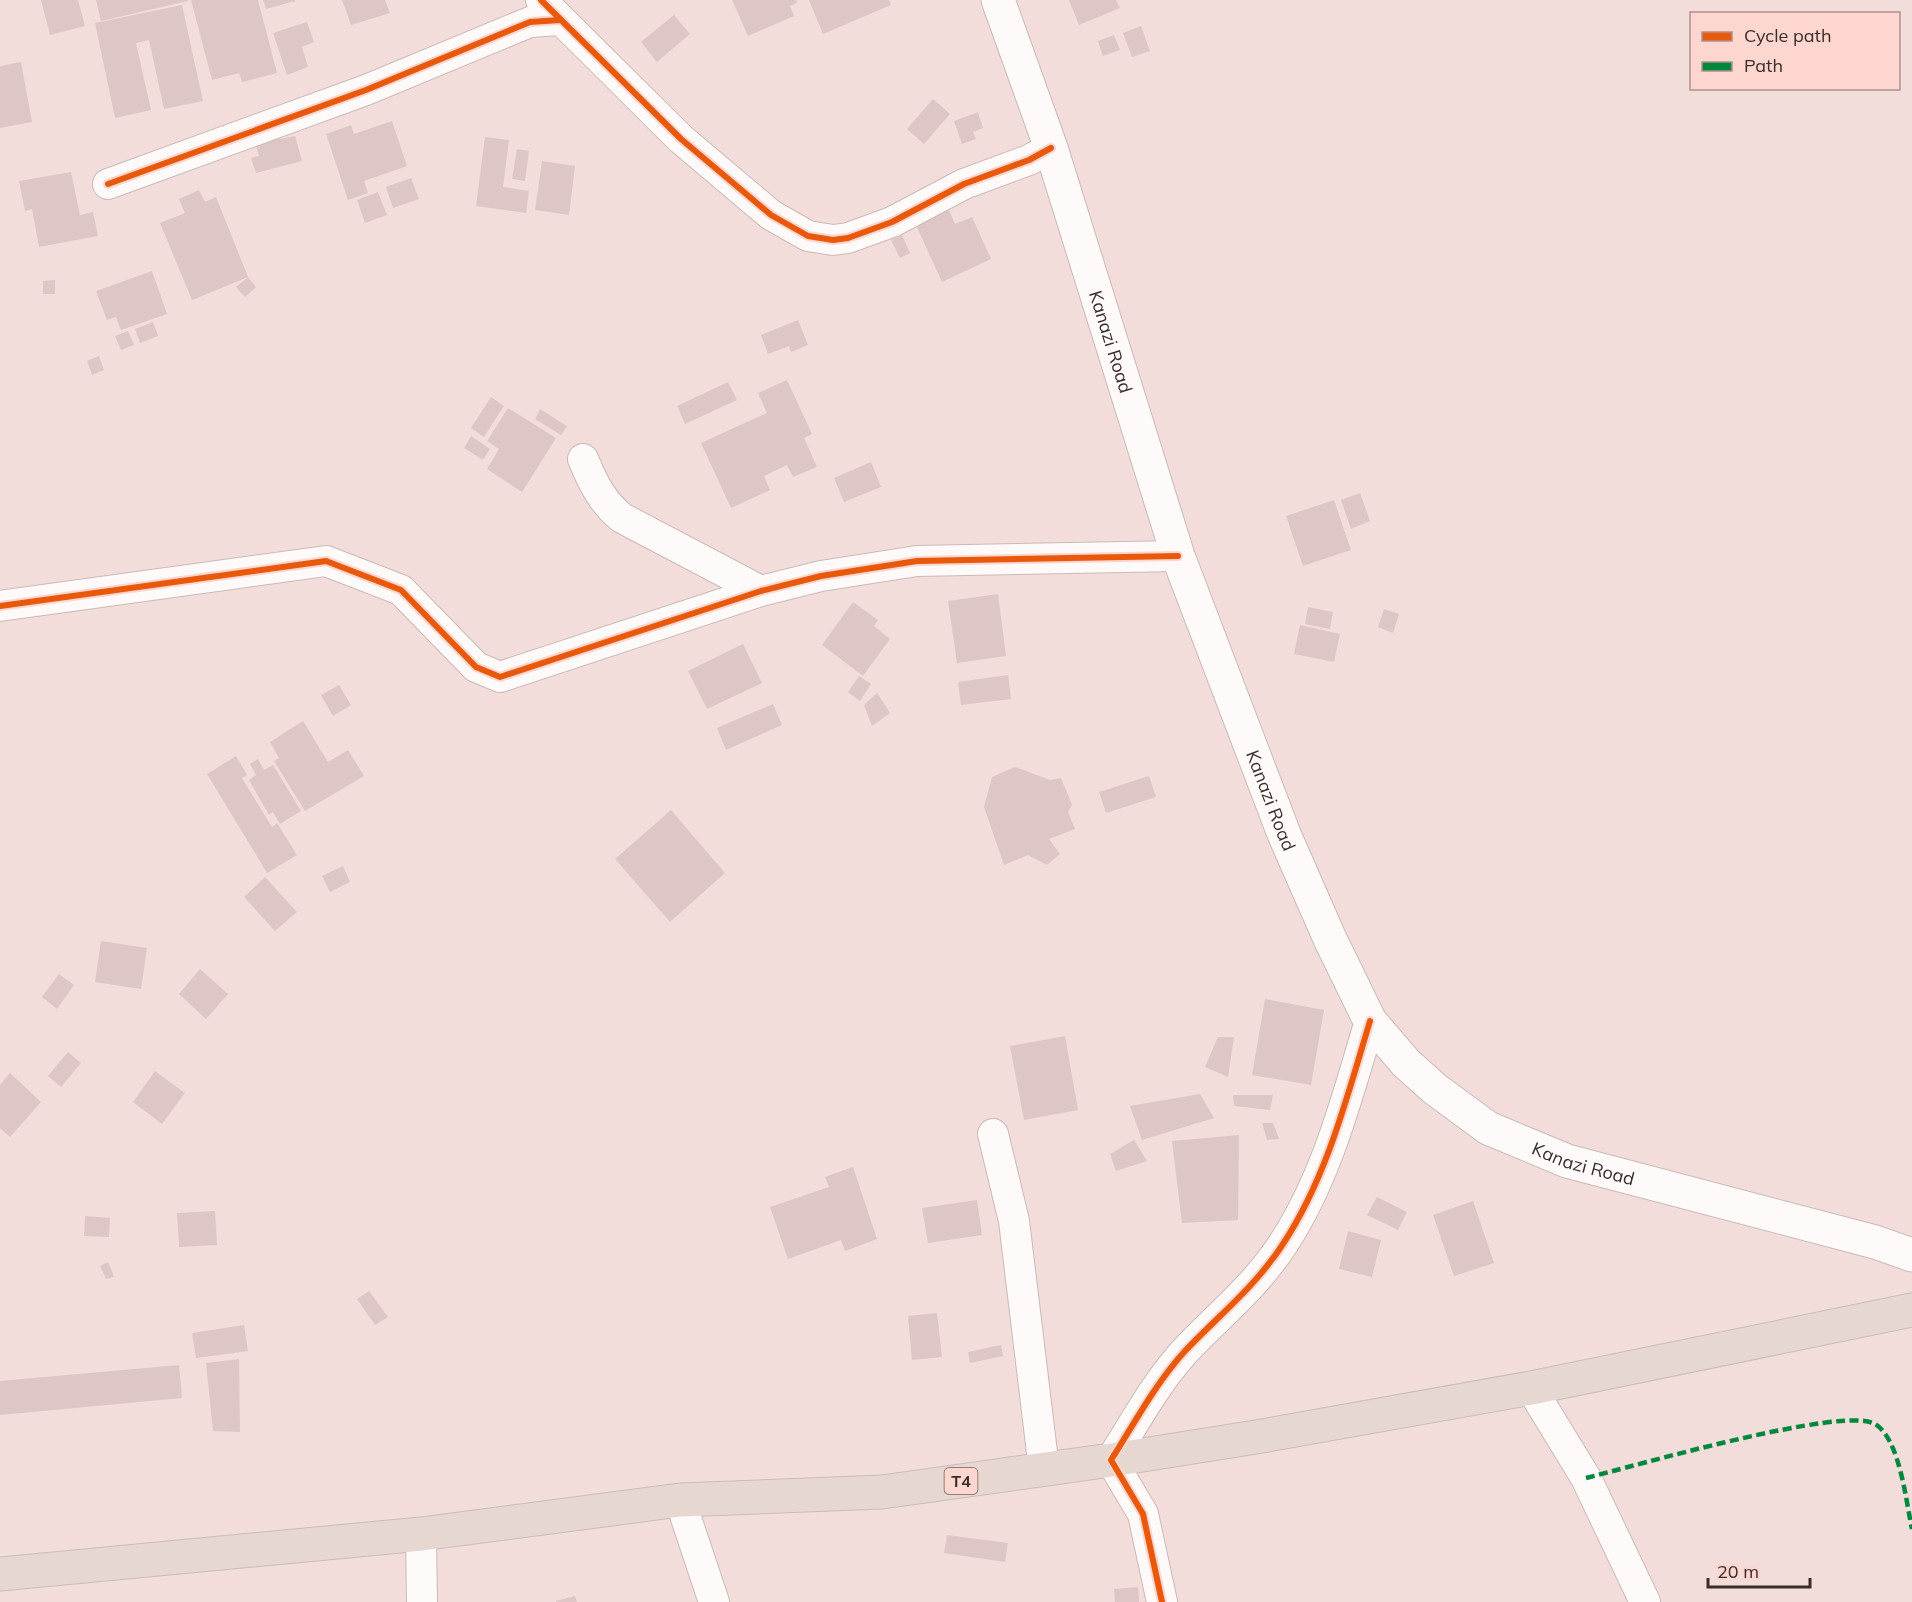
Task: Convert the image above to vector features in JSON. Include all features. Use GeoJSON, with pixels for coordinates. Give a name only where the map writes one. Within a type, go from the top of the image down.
{"type":"FeatureCollection","features":[{"type":"Feature","properties":{"kind":"highway","name":"T4"},"geometry":{"type":"LineString","coordinates":[[0,1574],[422,1534],[680,1500],[882,1492],[1111,1460],[1531,1388],[1912,1310]]}},
{"type":"Feature","properties":{"kind":"main road","name":"Kanazi Road"},"geometry":{"type":"LineString","coordinates":[[998,0],[1051,148],[1178,556],[1284,834],[1330,939],[1370,1021],[1406,1064],[1488,1128],[1567,1161],[1841,1233],[1912,1255]]}},
{"type":"Feature","properties":{"kind":"street"},"geometry":{"type":"LineString","coordinates":[[108,183],[366,90],[530,22],[550,10],[681,139],[771,215],[808,236],[833,240],[859,234],[892,222],[964,184],[1029,160],[1051,148]]}},
{"type":"Feature","properties":{"kind":"street"},"geometry":{"type":"LineString","coordinates":[[583,459],[594,486],[609,508],[622,519],[761,591]]}},
{"type":"Feature","properties":{"kind":"street"},"geometry":{"type":"LineString","coordinates":[[0,606],[326,561],[401,590],[476,667],[500,677],[761,591],[821,576],[917,561],[1178,556]]}},
{"type":"Feature","properties":{"kind":"street"},"geometry":{"type":"LineString","coordinates":[[1162,1602],[1143,1514],[1111,1460],[1148,1400],[1184,1352],[1247,1292],[1283,1244],[1333,1142],[1370,1021]]}},
{"type":"Feature","properties":{"kind":"street"},"geometry":{"type":"LineString","coordinates":[[993,1134],[1014,1221],[1044,1469]]}},
{"type":"Feature","properties":{"kind":"street"},"geometry":{"type":"LineString","coordinates":[[1531,1388],[1586,1478],[1645,1602]]}},
{"type":"Feature","properties":{"kind":"street"},"geometry":{"type":"LineString","coordinates":[[680,1500],[714,1602]]}},
{"type":"Feature","properties":{"kind":"street"},"geometry":{"type":"LineString","coordinates":[[422,1534],[422,1602]]}},
{"type":"Feature","properties":{"kind":"building"},"geometry":{"type":"Polygon","coordinates":[[[41,0],[78,0],[85,26],[50,35],[41,0]]]}},
{"type":"Feature","properties":{"kind":"building"},"geometry":{"type":"Polygon","coordinates":[[[96,0],[188,0],[188,1],[101,21],[96,0]]]}},
{"type":"Feature","properties":{"kind":"building"},"geometry":{"type":"Polygon","coordinates":[[[191,0],[258,0],[277,73],[242,82],[239,73],[212,80],[191,0]]]}},
{"type":"Feature","properties":{"kind":"building"},"geometry":{"type":"Polygon","coordinates":[[[263,0],[295,0],[295,1],[266,9],[263,0]]]}},
{"type":"Feature","properties":{"kind":"building"},"geometry":{"type":"Polygon","coordinates":[[[342,0],[385,0],[390,13],[351,25],[342,0]]]}},
{"type":"Feature","properties":{"kind":"building"},"geometry":{"type":"Polygon","coordinates":[[[732,0],[796,0],[797,3],[790,6],[794,16],[748,36],[732,0]]]}},
{"type":"Feature","properties":{"kind":"building"},"geometry":{"type":"Polygon","coordinates":[[[809,0],[889,0],[891,5],[823,34],[809,0]]]}},
{"type":"Feature","properties":{"kind":"building"},"geometry":{"type":"Polygon","coordinates":[[[1069,0],[1116,0],[1120,8],[1079,25],[1069,0]]]}},
{"type":"Feature","properties":{"kind":"building"},"geometry":{"type":"Polygon","coordinates":[[[182,5],[203,101],[164,109],[149,40],[136,43],[151,110],[115,118],[95,23],[182,5]]]}},
{"type":"Feature","properties":{"kind":"building"},"geometry":{"type":"Polygon","coordinates":[[[674,15],[690,34],[657,62],[641,42],[674,15]]]}},
{"type":"Feature","properties":{"kind":"building"},"geometry":{"type":"Polygon","coordinates":[[[307,22],[314,42],[302,47],[308,67],[287,75],[273,33],[307,22]]]}},
{"type":"Feature","properties":{"kind":"building"},"geometry":{"type":"Polygon","coordinates":[[[1141,26],[1150,51],[1132,57],[1123,33],[1141,26]]]}},
{"type":"Feature","properties":{"kind":"building"},"geometry":{"type":"Polygon","coordinates":[[[1114,35],[1120,50],[1103,56],[1098,41],[1114,35]]]}},
{"type":"Feature","properties":{"kind":"building"},"geometry":{"type":"Polygon","coordinates":[[[21,62],[32,122],[0,128],[0,66],[21,62]]]}},
{"type":"Feature","properties":{"kind":"building"},"geometry":{"type":"Polygon","coordinates":[[[933,99],[950,114],[924,144],[907,129],[933,99]]]}},
{"type":"Feature","properties":{"kind":"building"},"geometry":{"type":"Polygon","coordinates":[[[978,112],[983,128],[973,132],[976,139],[962,144],[954,121],[978,112]]]}},
{"type":"Feature","properties":{"kind":"building"},"geometry":{"type":"Polygon","coordinates":[[[392,121],[407,166],[364,181],[368,193],[348,200],[326,134],[351,125],[354,134],[392,121]]]}},
{"type":"Feature","properties":{"kind":"building"},"geometry":{"type":"Polygon","coordinates":[[[279,134],[280,139],[295,136],[302,161],[256,173],[251,158],[259,156],[255,141],[279,134]]]}},
{"type":"Feature","properties":{"kind":"building"},"geometry":{"type":"Polygon","coordinates":[[[485,137],[509,140],[503,187],[529,191],[526,213],[476,206],[485,137]]]}},
{"type":"Feature","properties":{"kind":"building"},"geometry":{"type":"Polygon","coordinates":[[[517,149],[529,151],[525,181],[512,179],[517,149]]]}},
{"type":"Feature","properties":{"kind":"building"},"geometry":{"type":"Polygon","coordinates":[[[542,161],[575,166],[569,215],[535,210],[542,161]]]}},
{"type":"Feature","properties":{"kind":"building"},"geometry":{"type":"Polygon","coordinates":[[[71,172],[80,215],[93,212],[98,236],[39,247],[32,209],[25,211],[19,181],[71,172]]]}},
{"type":"Feature","properties":{"kind":"building"},"geometry":{"type":"Polygon","coordinates":[[[411,178],[419,199],[393,208],[386,187],[411,178]]]}},
{"type":"Feature","properties":{"kind":"building"},"geometry":{"type":"Polygon","coordinates":[[[199,190],[205,202],[216,197],[248,277],[192,300],[160,223],[185,213],[179,199],[199,190]]]}},
{"type":"Feature","properties":{"kind":"building"},"geometry":{"type":"Polygon","coordinates":[[[378,192],[387,215],[365,223],[357,200],[378,192]]]}},
{"type":"Feature","properties":{"kind":"building"},"geometry":{"type":"Polygon","coordinates":[[[949,210],[955,224],[972,217],[991,259],[942,282],[916,225],[949,210]]]}},
{"type":"Feature","properties":{"kind":"building"},"geometry":{"type":"Polygon","coordinates":[[[902,235],[910,253],[900,258],[891,240],[902,235]]]}},
{"type":"Feature","properties":{"kind":"building"},"geometry":{"type":"Polygon","coordinates":[[[152,271],[167,314],[121,330],[116,317],[107,320],[96,291],[152,271]]]}},
{"type":"Feature","properties":{"kind":"building"},"geometry":{"type":"Polygon","coordinates":[[[248,277],[256,287],[245,297],[236,287],[248,277]]]}},
{"type":"Feature","properties":{"kind":"building"},"geometry":{"type":"Polygon","coordinates":[[[55,280],[55,294],[43,294],[43,281],[55,280]]]}},
{"type":"Feature","properties":{"kind":"building"},"geometry":{"type":"Polygon","coordinates":[[[798,320],[808,345],[791,352],[789,346],[768,354],[761,335],[798,320]]]}},
{"type":"Feature","properties":{"kind":"building"},"geometry":{"type":"Polygon","coordinates":[[[153,322],[158,336],[140,343],[135,329],[153,322]]]}},
{"type":"Feature","properties":{"kind":"building"},"geometry":{"type":"Polygon","coordinates":[[[128,331],[134,345],[121,350],[115,336],[128,331]]]}},
{"type":"Feature","properties":{"kind":"building"},"geometry":{"type":"Polygon","coordinates":[[[99,356],[104,370],[92,375],[87,361],[99,356]]]}},
{"type":"Feature","properties":{"kind":"building"},"geometry":{"type":"Polygon","coordinates":[[[787,380],[812,434],[804,438],[817,467],[793,477],[787,465],[764,476],[770,490],[731,508],[701,443],[767,413],[758,393],[787,380]]]}},
{"type":"Feature","properties":{"kind":"building"},"geometry":{"type":"Polygon","coordinates":[[[728,382],[737,400],[685,424],[677,406],[728,382]]]}},
{"type":"Feature","properties":{"kind":"building"},"geometry":{"type":"Polygon","coordinates":[[[491,397],[504,406],[484,437],[471,428],[491,397]]]}},
{"type":"Feature","properties":{"kind":"building"},"geometry":{"type":"Polygon","coordinates":[[[508,408],[556,438],[522,492],[487,469],[499,449],[487,441],[508,408]]]}},
{"type":"Feature","properties":{"kind":"building"},"geometry":{"type":"Polygon","coordinates":[[[540,409],[567,426],[561,435],[535,419],[540,409]]]}},
{"type":"Feature","properties":{"kind":"building"},"geometry":{"type":"Polygon","coordinates":[[[471,436],[490,449],[483,460],[464,448],[471,436]]]}},
{"type":"Feature","properties":{"kind":"building"},"geometry":{"type":"Polygon","coordinates":[[[871,462],[881,487],[844,502],[834,478],[871,462]]]}},
{"type":"Feature","properties":{"kind":"building"},"geometry":{"type":"Polygon","coordinates":[[[1360,493],[1370,521],[1351,529],[1341,500],[1360,493]]]}},
{"type":"Feature","properties":{"kind":"building"},"geometry":{"type":"Polygon","coordinates":[[[1334,500],[1351,550],[1303,566],[1286,516],[1334,500]]]}},
{"type":"Feature","properties":{"kind":"building"},"geometry":{"type":"Polygon","coordinates":[[[998,594],[1006,656],[957,663],[948,601],[998,594]]]}},
{"type":"Feature","properties":{"kind":"building"},"geometry":{"type":"Polygon","coordinates":[[[853,602],[878,620],[874,626],[890,639],[863,676],[822,645],[853,602]]]}},
{"type":"Feature","properties":{"kind":"building"},"geometry":{"type":"Polygon","coordinates":[[[1308,607],[1333,612],[1330,629],[1305,624],[1308,607]]]}},
{"type":"Feature","properties":{"kind":"building"},"geometry":{"type":"Polygon","coordinates":[[[1384,609],[1399,614],[1393,633],[1378,627],[1384,609]]]}},
{"type":"Feature","properties":{"kind":"building"},"geometry":{"type":"Polygon","coordinates":[[[1300,625],[1340,634],[1334,662],[1294,654],[1300,625]]]}},
{"type":"Feature","properties":{"kind":"building"},"geometry":{"type":"Polygon","coordinates":[[[743,644],[762,683],[707,709],[688,671],[743,644]]]}},
{"type":"Feature","properties":{"kind":"building"},"geometry":{"type":"Polygon","coordinates":[[[1008,675],[1011,699],[961,705],[958,682],[1008,675]]]}},
{"type":"Feature","properties":{"kind":"building"},"geometry":{"type":"Polygon","coordinates":[[[859,676],[871,684],[860,701],[848,692],[859,676]]]}},
{"type":"Feature","properties":{"kind":"building"},"geometry":{"type":"Polygon","coordinates":[[[339,685],[351,705],[333,716],[321,695],[339,685]]]}},
{"type":"Feature","properties":{"kind":"building"},"geometry":{"type":"Polygon","coordinates":[[[877,693],[890,713],[872,726],[864,705],[877,693]]]}},
{"type":"Feature","properties":{"kind":"building"},"geometry":{"type":"Polygon","coordinates":[[[773,704],[782,725],[726,750],[717,728],[773,704]]]}},
{"type":"Feature","properties":{"kind":"building"},"geometry":{"type":"Polygon","coordinates":[[[303,721],[328,762],[348,750],[364,776],[305,811],[274,761],[279,758],[270,742],[303,721]]]}},
{"type":"Feature","properties":{"kind":"building"},"geometry":{"type":"Polygon","coordinates":[[[236,756],[247,775],[242,778],[272,827],[277,823],[297,855],[267,873],[207,774],[236,756]]]}},
{"type":"Feature","properties":{"kind":"building"},"geometry":{"type":"Polygon","coordinates":[[[258,759],[264,770],[273,765],[301,811],[280,824],[273,812],[269,815],[249,780],[256,775],[250,764],[258,759]]]}},
{"type":"Feature","properties":{"kind":"building"},"geometry":{"type":"Polygon","coordinates":[[[1015,767],[1050,780],[1061,778],[1072,805],[1068,812],[1075,829],[1049,839],[1060,854],[1047,865],[1028,855],[1004,865],[984,807],[992,777],[1015,767]]]}},
{"type":"Feature","properties":{"kind":"building"},"geometry":{"type":"Polygon","coordinates":[[[1149,776],[1156,797],[1106,813],[1099,792],[1149,776]]]}},
{"type":"Feature","properties":{"kind":"building"},"geometry":{"type":"Polygon","coordinates":[[[671,810],[725,873],[670,922],[615,859],[671,810]]]}},
{"type":"Feature","properties":{"kind":"building"},"geometry":{"type":"Polygon","coordinates":[[[343,866],[350,882],[330,892],[322,876],[343,866]]]}},
{"type":"Feature","properties":{"kind":"building"},"geometry":{"type":"Polygon","coordinates":[[[265,877],[297,912],[275,931],[244,897],[265,877]]]}},
{"type":"Feature","properties":{"kind":"building"},"geometry":{"type":"Polygon","coordinates":[[[101,941],[147,948],[141,989],[95,982],[101,941]]]}},
{"type":"Feature","properties":{"kind":"building"},"geometry":{"type":"Polygon","coordinates":[[[200,969],[228,994],[206,1019],[179,994],[200,969]]]}},
{"type":"Feature","properties":{"kind":"building"},"geometry":{"type":"Polygon","coordinates":[[[59,974],[74,985],[57,1009],[42,997],[59,974]]]}},
{"type":"Feature","properties":{"kind":"building"},"geometry":{"type":"Polygon","coordinates":[[[1265,999],[1324,1010],[1311,1085],[1252,1075],[1265,999]]]}},
{"type":"Feature","properties":{"kind":"building"},"geometry":{"type":"Polygon","coordinates":[[[1065,1036],[1078,1110],[1024,1120],[1010,1046],[1065,1036]]]}},
{"type":"Feature","properties":{"kind":"building"},"geometry":{"type":"Polygon","coordinates":[[[1218,1037],[1234,1037],[1228,1077],[1205,1067],[1218,1037]]]}},
{"type":"Feature","properties":{"kind":"building"},"geometry":{"type":"Polygon","coordinates":[[[68,1052],[81,1063],[61,1087],[48,1076],[68,1052]]]}},
{"type":"Feature","properties":{"kind":"building"},"geometry":{"type":"Polygon","coordinates":[[[155,1071],[185,1093],[162,1124],[133,1102],[155,1071]]]}},
{"type":"Feature","properties":{"kind":"building"},"geometry":{"type":"Polygon","coordinates":[[[10,1073],[41,1102],[10,1137],[0,1128],[0,1085],[10,1073]]]}},
{"type":"Feature","properties":{"kind":"building"},"geometry":{"type":"Polygon","coordinates":[[[1200,1094],[1214,1118],[1142,1140],[1130,1106],[1200,1094]]]}},
{"type":"Feature","properties":{"kind":"building"},"geometry":{"type":"Polygon","coordinates":[[[1233,1095],[1273,1095],[1270,1110],[1234,1106],[1233,1095]]]}},
{"type":"Feature","properties":{"kind":"building"},"geometry":{"type":"Polygon","coordinates":[[[1262,1123],[1273,1123],[1279,1139],[1267,1140],[1262,1123]]]}},
{"type":"Feature","properties":{"kind":"building"},"geometry":{"type":"Polygon","coordinates":[[[1239,1135],[1238,1220],[1182,1223],[1172,1141],[1239,1135]]]}},
{"type":"Feature","properties":{"kind":"building"},"geometry":{"type":"Polygon","coordinates":[[[1134,1140],[1147,1161],[1116,1171],[1110,1154],[1134,1140]]]}},
{"type":"Feature","properties":{"kind":"building"},"geometry":{"type":"Polygon","coordinates":[[[853,1167],[877,1239],[845,1251],[841,1240],[788,1259],[770,1207],[829,1187],[825,1177],[853,1167]]]}},
{"type":"Feature","properties":{"kind":"building"},"geometry":{"type":"Polygon","coordinates":[[[1377,1197],[1407,1212],[1398,1230],[1367,1215],[1377,1197]]]}},
{"type":"Feature","properties":{"kind":"building"},"geometry":{"type":"Polygon","coordinates":[[[977,1200],[982,1235],[928,1243],[922,1208],[977,1200]]]}},
{"type":"Feature","properties":{"kind":"building"},"geometry":{"type":"Polygon","coordinates":[[[1473,1201],[1494,1263],[1454,1276],[1433,1215],[1473,1201]]]}},
{"type":"Feature","properties":{"kind":"building"},"geometry":{"type":"Polygon","coordinates":[[[215,1211],[217,1245],[179,1247],[177,1213],[215,1211]]]}},
{"type":"Feature","properties":{"kind":"building"},"geometry":{"type":"Polygon","coordinates":[[[85,1216],[110,1218],[109,1237],[84,1236],[85,1216]]]}},
{"type":"Feature","properties":{"kind":"building"},"geometry":{"type":"Polygon","coordinates":[[[1348,1231],[1381,1240],[1372,1277],[1339,1269],[1348,1231]]]}},
{"type":"Feature","properties":{"kind":"building"},"geometry":{"type":"Polygon","coordinates":[[[108,1262],[114,1277],[106,1279],[100,1266],[108,1262]]]}},
{"type":"Feature","properties":{"kind":"building"},"geometry":{"type":"Polygon","coordinates":[[[369,1291],[388,1317],[375,1325],[357,1299],[369,1291]]]}},
{"type":"Feature","properties":{"kind":"building"},"geometry":{"type":"Polygon","coordinates":[[[937,1313],[942,1357],[912,1360],[908,1316],[937,1313]]]}},
{"type":"Feature","properties":{"kind":"building"},"geometry":{"type":"Polygon","coordinates":[[[244,1325],[248,1351],[196,1358],[192,1333],[244,1325]]]}},
{"type":"Feature","properties":{"kind":"building"},"geometry":{"type":"Polygon","coordinates":[[[1001,1345],[1003,1356],[970,1363],[968,1352],[1001,1345]]]}},
{"type":"Feature","properties":{"kind":"building"},"geometry":{"type":"Polygon","coordinates":[[[239,1359],[240,1432],[213,1431],[206,1363],[239,1359]]]}},
{"type":"Feature","properties":{"kind":"building"},"geometry":{"type":"Polygon","coordinates":[[[179,1365],[182,1398],[0,1415],[0,1381],[179,1365]]]}},
{"type":"Feature","properties":{"kind":"building"},"geometry":{"type":"Polygon","coordinates":[[[947,1535],[1008,1543],[1005,1562],[944,1553],[947,1535]]]}},
{"type":"Feature","properties":{"kind":"building"},"geometry":{"type":"Polygon","coordinates":[[[1138,1587],[1139,1602],[1115,1602],[1114,1589],[1138,1587]]]}},
{"type":"Feature","properties":{"kind":"building"},"geometry":{"type":"Polygon","coordinates":[[[575,1596],[577,1602],[556,1602],[556,1601],[575,1596]]]}},
{"type":"Feature","properties":{"kind":"marked path"},"geometry":{"type":"LineString","coordinates":[[1586,1478],[1782,1430],[1856,1420],[1875,1424],[1884,1432],[1890,1443],[1901,1472],[1912,1529]]}},
{"type":"Feature","properties":{"kind":"cycle path"},"geometry":{"type":"LineString","coordinates":[[541,0],[681,139],[771,215],[808,236],[833,240],[848,238],[892,222],[964,184],[1029,160],[1051,148]]}},
{"type":"Feature","properties":{"kind":"cycle path"},"geometry":{"type":"LineString","coordinates":[[108,184],[366,90],[530,22],[560,20]]}},
{"type":"Feature","properties":{"kind":"cycle path"},"geometry":{"type":"LineString","coordinates":[[0,606],[326,561],[401,590],[476,667],[500,677],[761,591],[821,576],[917,561],[1178,556]]}},
{"type":"Feature","properties":{"kind":"cycle path"},"geometry":{"type":"LineString","coordinates":[[1162,1602],[1143,1514],[1111,1460],[1154,1390],[1174,1364],[1261,1274],[1283,1244],[1312,1192],[1324,1164],[1370,1021]]}}]}
